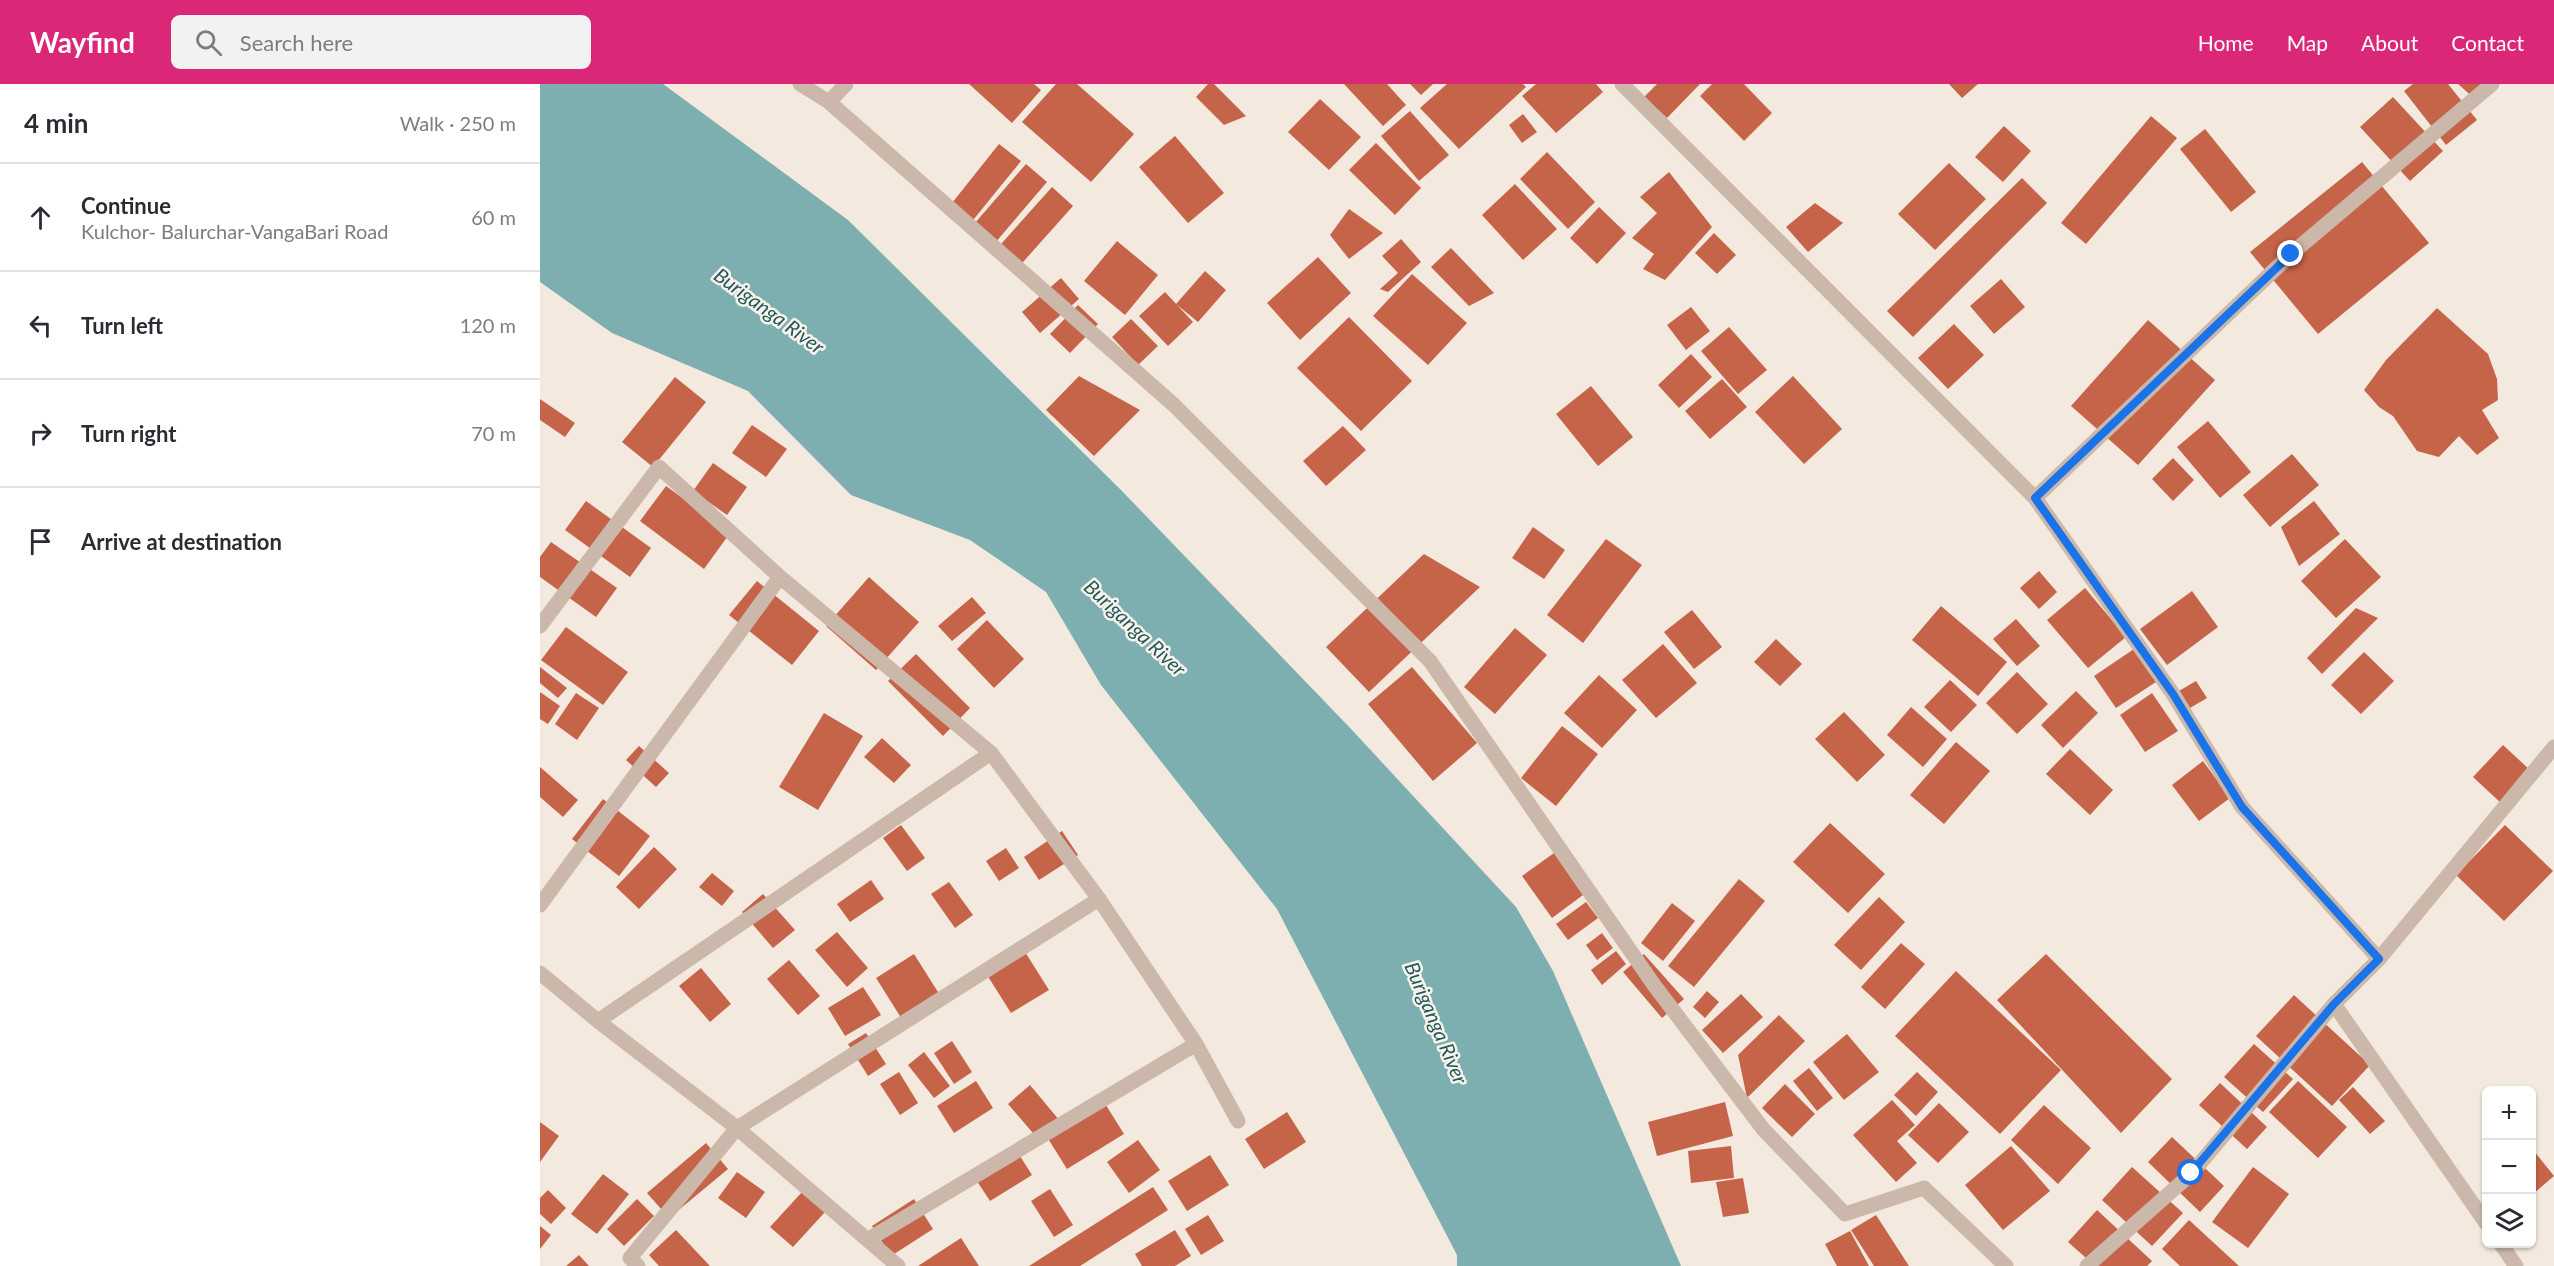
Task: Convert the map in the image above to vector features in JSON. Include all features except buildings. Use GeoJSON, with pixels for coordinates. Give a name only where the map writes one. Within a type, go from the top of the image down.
{"type":"FeatureCollection","features":[{"type":"Feature","properties":{"kind":"street"},"geometry":{"type":"LineString","coordinates":[[800,84],[829,102],[1174,405],[1430,661],[1654,985],[1762,1129],[1845,1214],[1924,1188],[2006,1266]]}},
{"type":"Feature","properties":{"kind":"street"},"geometry":{"type":"LineString","coordinates":[[829,102],[846,84]]}},
{"type":"Feature","properties":{"kind":"street"},"geometry":{"type":"LineString","coordinates":[[1622,84],[2035,498],[2173,694],[2242,807],[2379,959]]}},
{"type":"Feature","properties":{"kind":"street"},"geometry":{"type":"LineString","coordinates":[[2035,498],[2291,254],[2492,84]]}},
{"type":"Feature","properties":{"kind":"street"},"geometry":{"type":"LineString","coordinates":[[540,626],[659,467],[780,577],[991,753],[1099,898],[1196,1044],[1238,1121]]}},
{"type":"Feature","properties":{"kind":"street"},"geometry":{"type":"LineString","coordinates":[[540,905],[780,577]]}},
{"type":"Feature","properties":{"kind":"street"},"geometry":{"type":"LineString","coordinates":[[2087,1266],[2191,1173],[2334,1004],[2379,959],[2554,747]]}},
{"type":"Feature","properties":{"kind":"street"},"geometry":{"type":"LineString","coordinates":[[598,1021],[991,753]]}},
{"type":"Feature","properties":{"kind":"street"},"geometry":{"type":"LineString","coordinates":[[638,1266],[630,1258],[737,1128],[1099,898]]}},
{"type":"Feature","properties":{"kind":"street"},"geometry":{"type":"LineString","coordinates":[[540,973],[598,1021],[737,1128],[898,1266]]}},
{"type":"Feature","properties":{"kind":"street"},"geometry":{"type":"LineString","coordinates":[[2334,1004],[2482,1216]]}},
{"type":"Feature","properties":{"kind":"street"},"geometry":{"type":"LineString","coordinates":[[869,1239],[1196,1044]]}},
{"type":"Feature","properties":{"kind":"street"},"geometry":{"type":"LineString","coordinates":[[2504,1248],[2516,1266]]}},
{"type":"Feature","properties":{"kind":"water","name":"Buriganga River"},"geometry":{"type":"Polygon","coordinates":[[[540,84],[663,84],[848,220],[1122,491],[1352,730],[1516,907],[1553,971],[1681,1266],[1457,1266],[1457,1255],[1277,909],[1101,685],[1046,592],[970,540],[851,495],[748,391],[612,333],[540,282],[540,84]]]}},
{"type":"Feature","properties":{"kind":"route"},"geometry":{"type":"LineString","coordinates":[[2191,1173],[2334,1004],[2379,959],[2242,807],[2173,694],[2035,498],[2291,254]]}}]}
